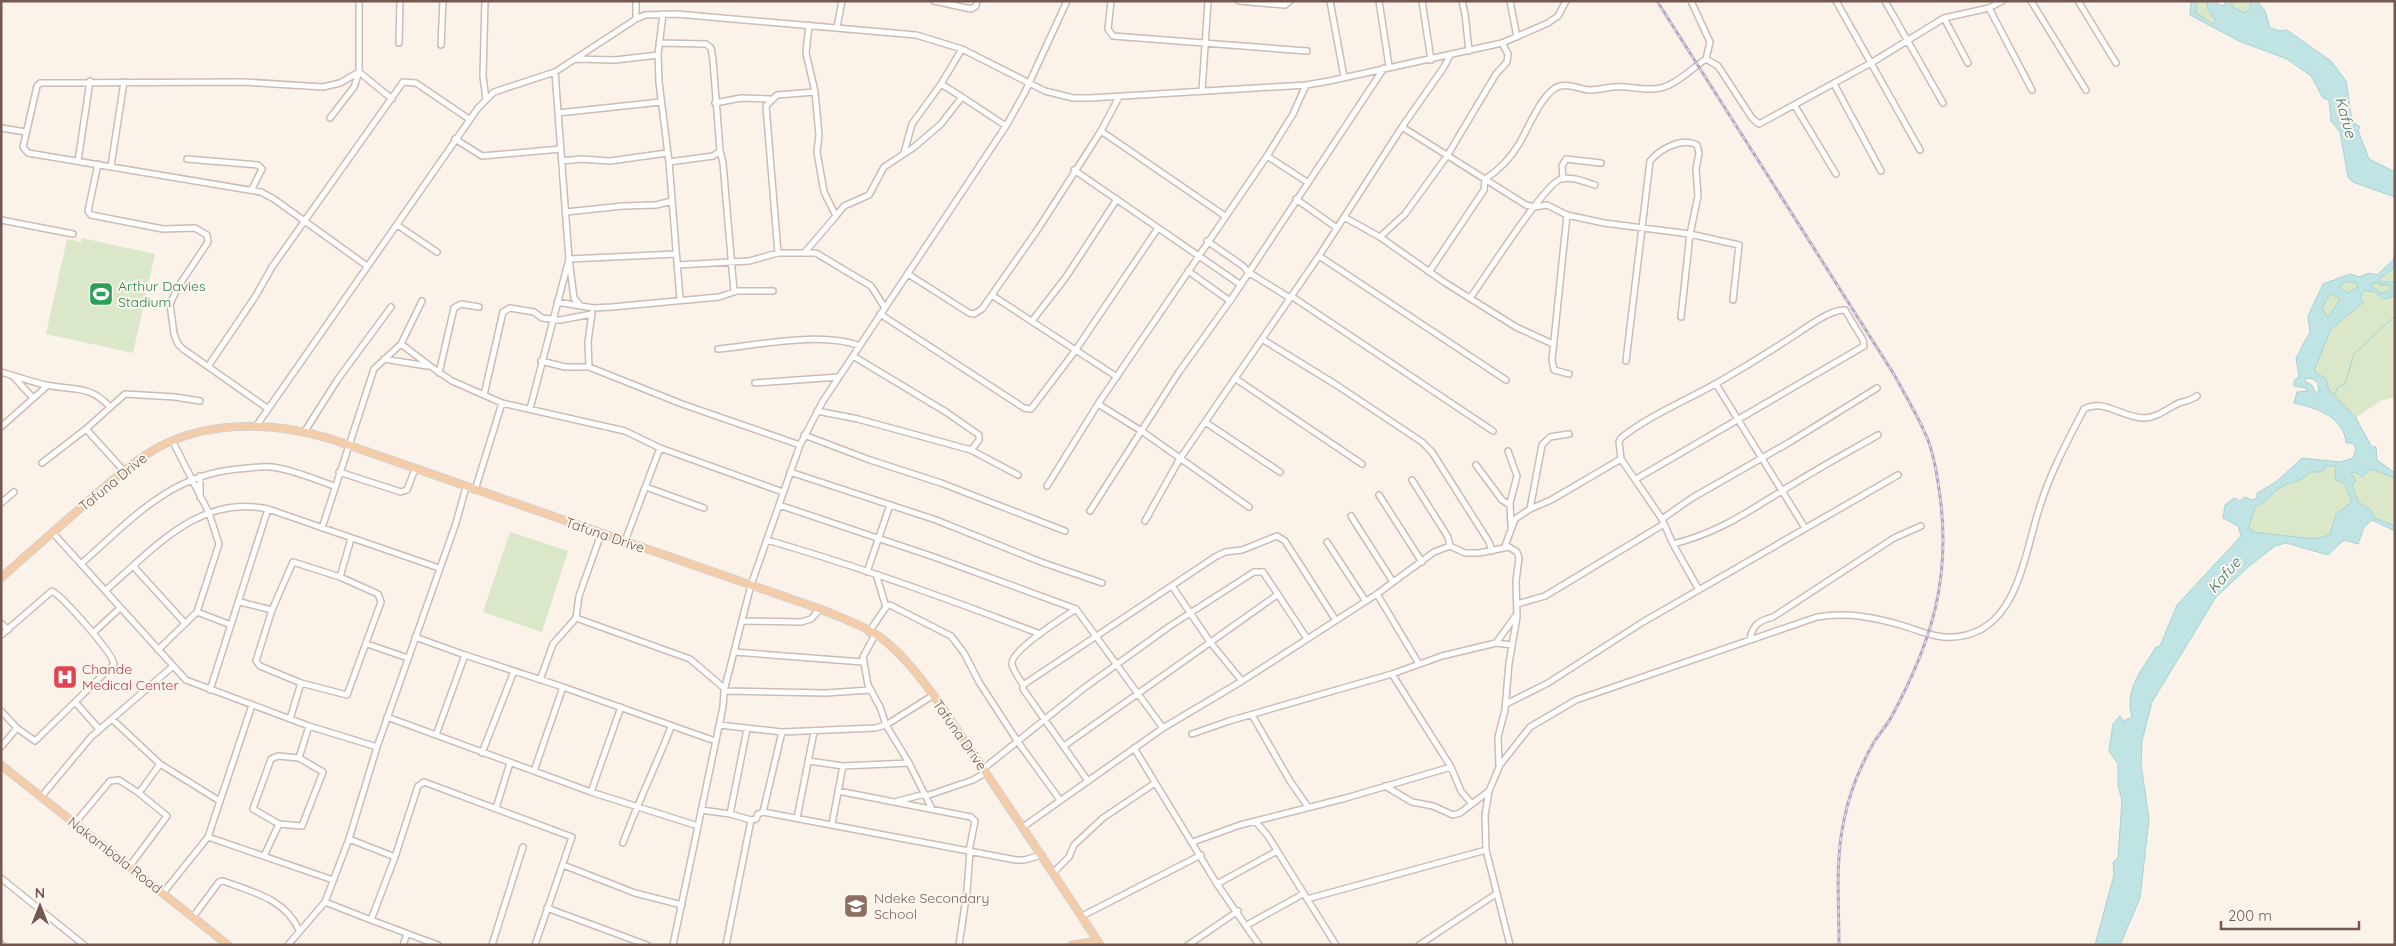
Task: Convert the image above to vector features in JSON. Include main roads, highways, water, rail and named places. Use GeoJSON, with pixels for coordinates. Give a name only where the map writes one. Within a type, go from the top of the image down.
{"type":"FeatureCollection","features":[{"type":"Feature","properties":{"kind":"main road","name":"Tafuna Drive"},"geometry":{"type":"LineString","coordinates":[[1,578],[124,471],[149,453],[173,442],[205,432],[257,425],[305,431],[820,609],[872,633],[898,653],[932,696],[1054,872],[1099,943]]}},
{"type":"Feature","properties":{"kind":"main road","name":"Nakambala Road"},"geometry":{"type":"LineString","coordinates":[[1,764],[228,945]]}},
{"type":"Feature","properties":{"kind":"main road"},"geometry":{"type":"LineString","coordinates":[[1072,945],[1099,943]]}},
{"type":"Feature","properties":{"kind":"water","name":"Kafue"},"geometry":{"type":"Polygon","coordinates":[[[2191,1],[2197,1],[2196,13],[2213,24],[2216,21],[2208,9],[2206,1],[2213,1],[2222,6],[2228,1],[2232,1],[2232,7],[2245,13],[2249,10],[2252,1],[2257,1],[2265,11],[2270,28],[2280,31],[2287,30],[2331,61],[2346,81],[2352,121],[2360,127],[2358,130],[2369,159],[2395,172],[2395,197],[2353,182],[2348,177],[2340,132],[2331,121],[2329,100],[2323,98],[2311,76],[2287,59],[2239,41],[2190,15],[2191,1]]]}},
{"type":"Feature","properties":{"kind":"water","name":"Kafue"},"geometry":{"type":"Polygon","coordinates":[[[2395,252],[2394,266],[2379,279],[2381,282],[2395,282],[2395,296],[2384,299],[2375,292],[2364,290],[2360,298],[2364,302],[2331,329],[2314,371],[2326,379],[2329,390],[2356,418],[2371,446],[2376,447],[2377,460],[2395,473],[2395,478],[2370,469],[2362,477],[2356,472],[2351,473],[2356,481],[2352,484],[2358,502],[2371,510],[2374,518],[2395,526],[2395,531],[2372,520],[2364,527],[2358,544],[2344,540],[2328,555],[2286,543],[2275,546],[2248,567],[2216,597],[2152,702],[2142,741],[2141,764],[2149,819],[2140,898],[2120,945],[2095,945],[2114,875],[2113,862],[2118,858],[2122,800],[2118,786],[2118,764],[2109,751],[2113,724],[2120,716],[2124,721],[2132,717],[2130,697],[2132,689],[2156,647],[2160,646],[2177,605],[2241,536],[2238,526],[2223,518],[2225,505],[2234,498],[2240,501],[2245,497],[2252,500],[2257,498],[2257,493],[2276,482],[2302,458],[2340,462],[2353,458],[2356,449],[2353,443],[2346,443],[2344,434],[2335,420],[2320,411],[2294,403],[2297,392],[2307,391],[2306,388],[2294,386],[2294,381],[2299,376],[2296,358],[2310,333],[2308,316],[2323,284],[2350,274],[2359,277],[2370,273],[2377,275],[2393,260],[2395,252]],[[2345,282],[2339,287],[2347,293],[2358,287],[2356,282],[2345,282]],[[2378,282],[2370,285],[2381,293],[2388,292],[2391,287],[2389,285],[2380,285],[2378,282]],[[2330,293],[2322,308],[2328,318],[2340,299],[2330,293]],[[2304,378],[2306,382],[2312,385],[2315,392],[2319,392],[2318,383],[2313,379],[2304,378]],[[2326,466],[2322,472],[2310,472],[2301,479],[2280,488],[2255,507],[2249,526],[2252,532],[2314,539],[2330,535],[2336,514],[2352,502],[2345,484],[2335,479],[2336,466],[2326,466]]]}},
{"type":"Feature","properties":{"kind":"waterway"},"geometry":{"type":"LineString","coordinates":[[2334,396],[2338,387],[2345,384],[2354,354],[2395,316]]}},
{"type":"Feature","properties":{"kind":"railway"},"geometry":{"type":"LineString","coordinates":[[1657,1],[1895,376],[1925,433],[1935,464],[1943,526],[1943,554],[1935,608],[1928,635],[1907,687],[1891,718],[1869,751],[1849,800],[1839,851],[1839,945]]}},
{"type":"Feature","properties":{"kind":"place","name":"Arthur Davies Stadium"},"geometry":{"type":"Point","coordinates":[101,294]}},
{"type":"Feature","properties":{"kind":"place","name":"Chande Medical Center"},"geometry":{"type":"Point","coordinates":[65,677]}},
{"type":"Feature","properties":{"kind":"place","name":"Ndeke Secondary School"},"geometry":{"type":"Point","coordinates":[856,906]}}]}
